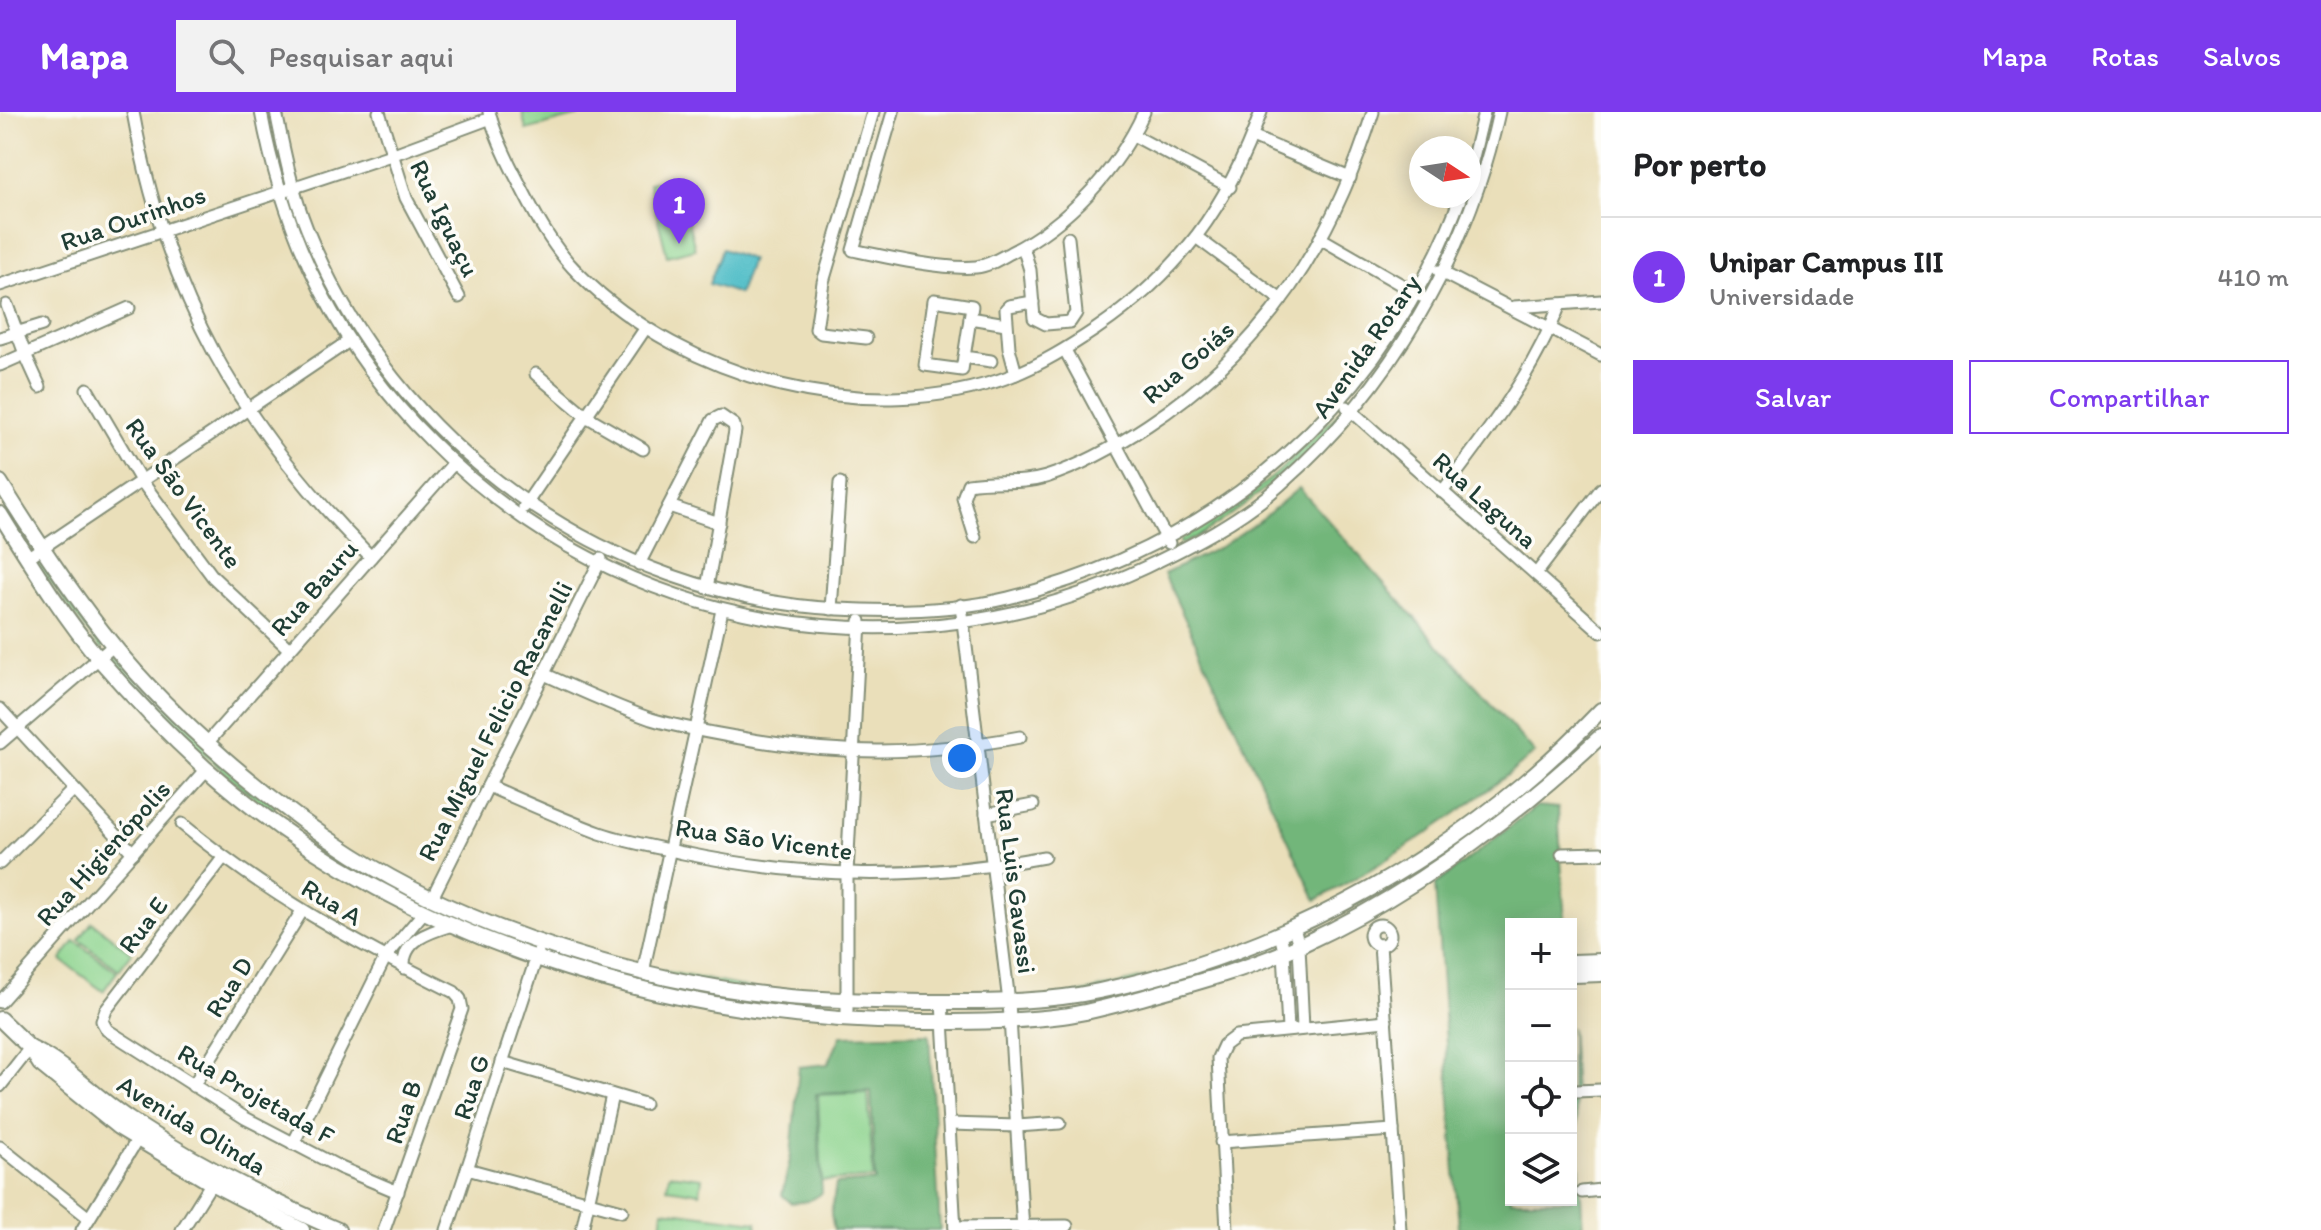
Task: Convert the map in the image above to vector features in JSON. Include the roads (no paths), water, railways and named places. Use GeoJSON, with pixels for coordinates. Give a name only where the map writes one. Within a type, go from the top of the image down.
{"type":"FeatureCollection","features":[{"type":"Feature","properties":{"kind":"street"},"geometry":{"type":"LineString","coordinates":[[133,112],[162,230],[197,324],[248,410],[307,489],[371,557]]}},
{"type":"Feature","properties":{"kind":"street","name":"Avenida Rotary"},"geometry":{"type":"LineString","coordinates":[[261,112],[293,234],[312,275],[349,341],[378,383],[453,464],[518,516],[598,564],[658,590],[722,610],[788,623],[860,628],[962,623],[1065,600],[1174,554],[1229,522],[1280,486],[1352,411],[1428,301],[1473,206],[1499,112]]}},
{"type":"Feature","properties":{"kind":"street","name":"Avenida Rotary"},"geometry":{"type":"LineString","coordinates":[[276,112],[293,188],[306,228],[335,288],[389,373],[441,432],[487,474],[527,503],[606,550],[639,564],[707,588],[764,601],[831,609],[887,610],[1008,598],[1108,565],[1166,537],[1227,501],[1266,473],[1341,400],[1391,336],[1417,293],[1432,267],[1456,208]]}},
{"type":"Feature","properties":{"kind":"street","name":"Rua Iguaçu"},"geometry":{"type":"LineString","coordinates":[[379,112],[391,155],[418,224],[459,297]]}},
{"type":"Feature","properties":{"kind":"street"},"geometry":{"type":"LineString","coordinates":[[866,338],[821,333],[816,329],[830,256],[873,112]]}},
{"type":"Feature","properties":{"kind":"street"},"geometry":{"type":"LineString","coordinates":[[893,112],[853,250],[923,262],[979,267],[1023,247],[1090,192],[1133,135],[1144,112]]}},
{"type":"Feature","properties":{"kind":"street"},"geometry":{"type":"LineString","coordinates":[[293,188],[391,155],[490,115],[507,160],[533,211],[558,250],[612,305],[679,348],[736,373],[774,384],[877,397],[950,391],[1016,374],[1065,350],[1139,298],[1196,237],[1230,187],[1261,112]]}},
{"type":"Feature","properties":{"kind":"street","name":"Rua Goiás"},"geometry":{"type":"LineString","coordinates":[[975,537],[963,498],[968,484],[1019,483],[1093,459],[1191,396],[1250,340],[1281,300],[1320,238],[1350,178],[1373,112]]}},
{"type":"Feature","properties":{"kind":"street"},"geometry":{"type":"LineString","coordinates":[[1478,136],[1484,112]]}},
{"type":"Feature","properties":{"kind":"street"},"geometry":{"type":"LineString","coordinates":[[1133,135],[1230,187]]}},
{"type":"Feature","properties":{"kind":"street"},"geometry":{"type":"LineString","coordinates":[[1252,137],[1350,178]]}},
{"type":"Feature","properties":{"kind":"street","name":"Rua Ourinhos"},"geometry":{"type":"LineString","coordinates":[[0,285],[293,188]]}},
{"type":"Feature","properties":{"kind":"street"},"geometry":{"type":"LineString","coordinates":[[1196,237],[1281,300]]}},
{"type":"Feature","properties":{"kind":"street"},"geometry":{"type":"LineString","coordinates":[[1023,247],[1030,270],[1034,318],[1040,323],[1070,322],[1076,313],[1068,238]]}},
{"type":"Feature","properties":{"kind":"street"},"geometry":{"type":"LineString","coordinates":[[1320,238],[1428,301]]}},
{"type":"Feature","properties":{"kind":"street"},"geometry":{"type":"LineString","coordinates":[[1432,267],[1601,355]]}},
{"type":"Feature","properties":{"kind":"street"},"geometry":{"type":"LineString","coordinates":[[934,300],[972,306],[964,357],[962,370],[925,365],[934,300]]}},
{"type":"Feature","properties":{"kind":"street"},"geometry":{"type":"LineString","coordinates":[[1511,307],[1601,301]]}},
{"type":"Feature","properties":{"kind":"street"},"geometry":{"type":"LineString","coordinates":[[1016,374],[1004,315],[1009,306],[1033,302]]}},
{"type":"Feature","properties":{"kind":"street"},"geometry":{"type":"LineString","coordinates":[[1442,492],[1504,410],[1550,329],[1560,304]]}},
{"type":"Feature","properties":{"kind":"street"},"geometry":{"type":"LineString","coordinates":[[7,305],[40,387]]}},
{"type":"Feature","properties":{"kind":"street"},"geometry":{"type":"LineString","coordinates":[[0,365],[129,308]]}},
{"type":"Feature","properties":{"kind":"street"},"geometry":{"type":"LineString","coordinates":[[970,318],[1006,324]]}},
{"type":"Feature","properties":{"kind":"street"},"geometry":{"type":"LineString","coordinates":[[0,338],[42,325]]}},
{"type":"Feature","properties":{"kind":"street"},"geometry":{"type":"LineString","coordinates":[[518,516],[645,329]]}},
{"type":"Feature","properties":{"kind":"street"},"geometry":{"type":"LineString","coordinates":[[27,558],[349,341]]}},
{"type":"Feature","properties":{"kind":"street"},"geometry":{"type":"LineString","coordinates":[[1065,350],[1174,554]]}},
{"type":"Feature","properties":{"kind":"street"},"geometry":{"type":"LineString","coordinates":[[964,357],[991,361]]}},
{"type":"Feature","properties":{"kind":"street"},"geometry":{"type":"LineString","coordinates":[[378,383],[389,373]]}},
{"type":"Feature","properties":{"kind":"street"},"geometry":{"type":"LineString","coordinates":[[536,374],[586,416],[643,449]]}},
{"type":"Feature","properties":{"kind":"street","name":"Rua São Vicente"},"geometry":{"type":"LineString","coordinates":[[87,389],[140,479],[213,577],[289,649]]}},
{"type":"Feature","properties":{"kind":"street","name":"Rua Laguna"},"geometry":{"type":"LineString","coordinates":[[1341,400],[1601,632]]}},
{"type":"Feature","properties":{"kind":"street"},"geometry":{"type":"LineString","coordinates":[[639,564],[713,420],[721,416],[734,425],[735,431],[707,588]]}},
{"type":"Feature","properties":{"kind":"street","name":"Rua Bauru"},"geometry":{"type":"LineString","coordinates":[[208,742],[453,464]]}},
{"type":"Feature","properties":{"kind":"street"},"geometry":{"type":"LineString","coordinates":[[0,482],[41,547],[113,646],[208,742],[284,807],[354,856],[432,898],[495,926],[643,972],[747,992],[848,1001],[1009,1002],[1081,994],[1138,982],[1219,958],[1287,931],[1418,860],[1548,761],[1601,710]]}},
{"type":"Feature","properties":{"kind":"street"},"geometry":{"type":"LineString","coordinates":[[831,609],[840,483]]}},
{"type":"Feature","properties":{"kind":"street"},"geometry":{"type":"LineString","coordinates":[[1536,574],[1601,489]]}},
{"type":"Feature","properties":{"kind":"street"},"geometry":{"type":"LineString","coordinates":[[669,506],[719,523]]}},
{"type":"Feature","properties":{"kind":"street"},"geometry":{"type":"LineString","coordinates":[[0,514],[27,558],[98,658],[207,769],[332,861],[420,918],[452,925],[601,978],[731,1008],[847,1020],[1011,1021],[1064,1016],[1109,1007],[1215,978],[1292,948],[1411,885],[1499,825],[1601,736]]}},
{"type":"Feature","properties":{"kind":"street","name":"Rua Miguel Felicio Racanelli"},"geometry":{"type":"LineString","coordinates":[[432,898],[606,550]]}},
{"type":"Feature","properties":{"kind":"street","name":"Rua Luis Gavassi"},"geometry":{"type":"LineString","coordinates":[[961,605],[1011,1021]]}},
{"type":"Feature","properties":{"kind":"street"},"geometry":{"type":"LineString","coordinates":[[643,972],[722,610]]}},
{"type":"Feature","properties":{"kind":"street"},"geometry":{"type":"LineString","coordinates":[[887,610],[889,627]]}},
{"type":"Feature","properties":{"kind":"street"},"geometry":{"type":"LineString","coordinates":[[847,1020],[847,874],[860,611]]}},
{"type":"Feature","properties":{"kind":"street"},"geometry":{"type":"LineString","coordinates":[[0,743],[113,646]]}},
{"type":"Feature","properties":{"kind":"street"},"geometry":{"type":"LineString","coordinates":[[544,674],[618,707],[696,730],[800,748],[926,751],[1020,737]]}},
{"type":"Feature","properties":{"kind":"street"},"geometry":{"type":"LineString","coordinates":[[0,709],[133,853]]}},
{"type":"Feature","properties":{"kind":"street","name":"Rua Higienópolis"},"geometry":{"type":"LineString","coordinates":[[0,1002],[207,769]]}},
{"type":"Feature","properties":{"kind":"street","name":"Rua São Vicente"},"geometry":{"type":"LineString","coordinates":[[488,786],[602,833],[723,861],[786,870],[891,875],[993,866],[1044,857]]}},
{"type":"Feature","properties":{"kind":"street"},"geometry":{"type":"LineString","coordinates":[[0,863],[73,790]]}},
{"type":"Feature","properties":{"kind":"street"},"geometry":{"type":"LineString","coordinates":[[986,814],[1033,805]]}},
{"type":"Feature","properties":{"kind":"street"},"geometry":{"type":"LineString","coordinates":[[274,821],[284,807]]}},
{"type":"Feature","properties":{"kind":"street"},"geometry":{"type":"LineString","coordinates":[[1488,809],[1499,825]]}},
{"type":"Feature","properties":{"kind":"street","name":"Rua A"},"geometry":{"type":"LineString","coordinates":[[182,824],[223,858],[302,911],[385,958],[454,992],[460,999],[462,1009]]}},
{"type":"Feature","properties":{"kind":"street"},"geometry":{"type":"LineString","coordinates":[[1562,854],[1601,853]]}},
{"type":"Feature","properties":{"kind":"street","name":"Rua E"},"geometry":{"type":"LineString","coordinates":[[102,1021],[106,1010],[223,858]]}},
{"type":"Feature","properties":{"kind":"street"},"geometry":{"type":"LineString","coordinates":[[293,1144],[385,958],[420,918],[432,898]]}},
{"type":"Feature","properties":{"kind":"street","name":"Rua D"},"geometry":{"type":"LineString","coordinates":[[193,1086],[302,911]]}},
{"type":"Feature","properties":{"kind":"street"},"geometry":{"type":"LineString","coordinates":[[420,918],[428,933]]}},
{"type":"Feature","properties":{"kind":"street"},"geometry":{"type":"LineString","coordinates":[[404,968],[403,958],[408,949],[428,933],[452,925]]}},
{"type":"Feature","properties":{"kind":"street"},"geometry":{"type":"LineString","coordinates":[[1287,931],[1303,1028]]}},
{"type":"Feature","properties":{"kind":"street","name":"Rua G"},"geometry":{"type":"LineString","coordinates":[[447,1230],[542,942]]}},
{"type":"Feature","properties":{"kind":"street"},"geometry":{"type":"LineString","coordinates":[[1380,945],[1400,1230]]}},
{"type":"Feature","properties":{"kind":"street"},"geometry":{"type":"LineString","coordinates":[[1288,1030],[1292,948]]}},
{"type":"Feature","properties":{"kind":"street"},"geometry":{"type":"LineString","coordinates":[[1601,961],[1573,962],[1574,975],[1601,974]]}},
{"type":"Feature","properties":{"kind":"street"},"geometry":{"type":"LineString","coordinates":[[942,1002],[955,1228],[1067,1226]]}},
{"type":"Feature","properties":{"kind":"street","name":"Rua B"},"geometry":{"type":"LineString","coordinates":[[384,1230],[462,1009]]}},
{"type":"Feature","properties":{"kind":"street","name":"Avenida Olinda"},"geometry":{"type":"LineString","coordinates":[[0,1019],[30,1048],[40,1064],[141,1134],[302,1230]]}},
{"type":"Feature","properties":{"kind":"street","name":"Rua Projetada F"},"geometry":{"type":"LineString","coordinates":[[102,1021],[107,1030],[245,1118],[293,1144],[398,1192]]}},
{"type":"Feature","properties":{"kind":"street"},"geometry":{"type":"LineString","coordinates":[[1011,1021],[1023,1228]]}},
{"type":"Feature","properties":{"kind":"street"},"geometry":{"type":"LineString","coordinates":[[1227,1230],[1218,1058],[1224,1045],[1236,1036],[1386,1021]]}},
{"type":"Feature","properties":{"kind":"street"},"geometry":{"type":"LineString","coordinates":[[0,1086],[30,1048]]}},
{"type":"Feature","properties":{"kind":"street"},"geometry":{"type":"LineString","coordinates":[[502,1062],[644,1104]]}},
{"type":"Feature","properties":{"kind":"street"},"geometry":{"type":"LineString","coordinates":[[1577,1091],[1601,1090]]}},
{"type":"Feature","properties":{"kind":"street"},"geometry":{"type":"LineString","coordinates":[[582,1230],[612,1095]]}},
{"type":"Feature","properties":{"kind":"street"},"geometry":{"type":"LineString","coordinates":[[950,1124],[1017,1126],[1060,1123]]}},
{"type":"Feature","properties":{"kind":"street"},"geometry":{"type":"LineString","coordinates":[[1221,1142],[1393,1130]]}},
{"type":"Feature","properties":{"kind":"street"},"geometry":{"type":"LineString","coordinates":[[82,1230],[141,1134]]}},
{"type":"Feature","properties":{"kind":"street"},"geometry":{"type":"LineString","coordinates":[[0,1147],[89,1218]]}},
{"type":"Feature","properties":{"kind":"street"},"geometry":{"type":"LineString","coordinates":[[467,1169],[622,1211]]}},
{"type":"Feature","properties":{"kind":"street"},"geometry":{"type":"LineString","coordinates":[[182,1230],[214,1177]]}},
{"type":"Feature","properties":{"kind":"street","name":"Avenida Olinda"},"geometry":{"type":"LineString","coordinates":[[214,1177],[338,1230]]}},
{"type":"Feature","properties":{"kind":"street"},"geometry":{"type":"LineString","coordinates":[[1582,1192],[1601,1190]]}},
{"type":"Feature","properties":{"kind":"water"},"geometry":{"type":"Polygon","coordinates":[[[722,249],[751,259],[739,294],[709,284],[722,249]]]}},
{"type":"Feature","properties":{"kind":"place","name":"Unipar Campus III"},"geometry":{"type":"Point","coordinates":[679,244]}}]}
